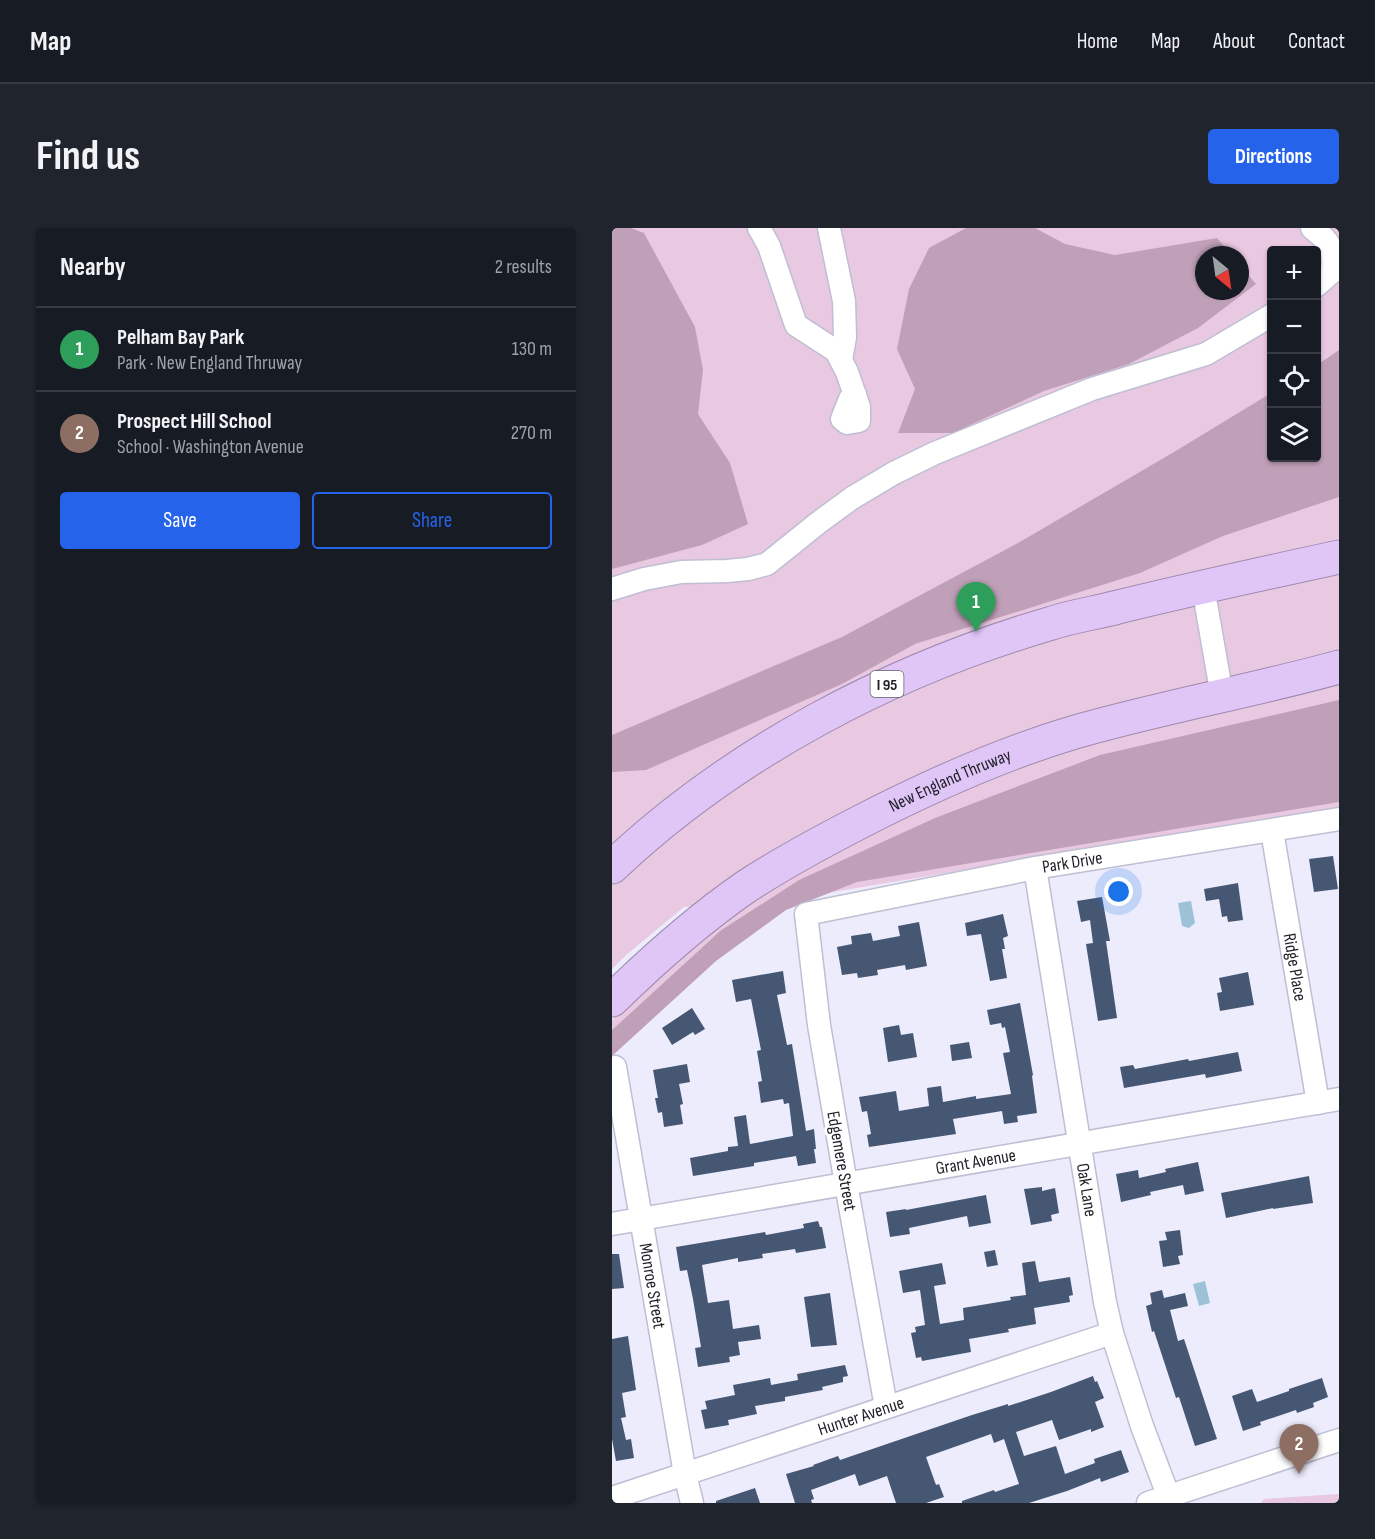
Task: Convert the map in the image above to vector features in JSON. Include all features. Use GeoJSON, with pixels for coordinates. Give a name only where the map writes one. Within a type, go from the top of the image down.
{"type":"FeatureCollection","features":[{"type":"Feature","properties":{"kind":"highway","name":"I 95"},"geometry":{"type":"LineString","coordinates":[[612,867],[652,831],[722,779],[769,748],[866,694],[919,670],[970,649],[1042,626],[1339,557]]}},
{"type":"Feature","properties":{"kind":"highway","name":"New England Thruway"},"geometry":{"type":"LineString","coordinates":[[612,1000],[681,938],[747,886],[805,850],[916,793],[993,760],[1074,733],[1339,667]]}},
{"type":"Feature","properties":{"kind":"street"},"geometry":{"type":"LineString","coordinates":[[759,228],[769,246],[796,325],[836,351],[855,394]]}},
{"type":"Feature","properties":{"kind":"street"},"geometry":{"type":"LineString","coordinates":[[829,228],[844,301],[845,337],[841,360]]}},
{"type":"Feature","properties":{"kind":"street"},"geometry":{"type":"LineString","coordinates":[[1312,228],[1326,239],[1334,254],[1332,272],[1321,282]]}},
{"type":"Feature","properties":{"kind":"street"},"geometry":{"type":"LineString","coordinates":[[612,589],[644,579],[681,572],[727,571],[767,564],[852,498],[894,472],[1092,389],[1206,354],[1267,318]]}},
{"type":"Feature","properties":{"kind":"street"},"geometry":{"type":"LineString","coordinates":[[1203,587],[1222,696]]}},
{"type":"Feature","properties":{"kind":"street","name":"Park Drive"},"geometry":{"type":"LineString","coordinates":[[806,914],[1035,868],[1339,819]]}},
{"type":"Feature","properties":{"kind":"street","name":"Ridge Place"},"geometry":{"type":"LineString","coordinates":[[1272,831],[1329,1101]]}},
{"type":"Feature","properties":{"kind":"street","name":"Oak Lane"},"geometry":{"type":"LineString","coordinates":[[1035,868],[1105,1302],[1112,1333],[1142,1426],[1162,1501]]}},
{"type":"Feature","properties":{"kind":"street","name":"Edgemere Street"},"geometry":{"type":"LineString","coordinates":[[806,914],[819,1025],[886,1407]]}},
{"type":"Feature","properties":{"kind":"street","name":"Monroe Street"},"geometry":{"type":"LineString","coordinates":[[615,1068],[685,1474],[692,1503]]}},
{"type":"Feature","properties":{"kind":"street","name":"Grant Avenue"},"geometry":{"type":"LineString","coordinates":[[612,1224],[1329,1101]]}},
{"type":"Feature","properties":{"kind":"street","name":"Hunter Avenue"},"geometry":{"type":"LineString","coordinates":[[612,1498],[1112,1333]]}},
{"type":"Feature","properties":{"kind":"street"},"geometry":{"type":"LineString","coordinates":[[1162,1501],[1339,1440]]}},
{"type":"Feature","properties":{"kind":"shaded area"},"geometry":{"type":"Polygon","coordinates":[[[612,228],[1339,228],[1339,807],[803,897],[720,931],[612,1030],[612,1020],[652,979],[749,901],[684,907],[612,969],[612,228]]]}},
{"type":"Feature","properties":{"kind":"shaded area"},"geometry":{"type":"Polygon","coordinates":[[[612,228],[631,228],[644,233],[695,327],[703,370],[698,414],[730,463],[748,524],[702,545],[612,569],[612,228]]]}},
{"type":"Feature","properties":{"kind":"shaded area"},"geometry":{"type":"Polygon","coordinates":[[[966,228],[1035,228],[1065,244],[1115,255],[1217,238],[1224,246],[1195,246],[1195,300],[1235,300],[1198,328],[1129,364],[1044,391],[953,433],[898,433],[915,389],[897,349],[909,289],[929,248],[966,228]]]}},
{"type":"Feature","properties":{"kind":"shaded area"},"geometry":{"type":"Polygon","coordinates":[[[1249,276],[1256,284],[1249,289],[1249,276]]]}},
{"type":"Feature","properties":{"kind":"shaded area"},"geometry":{"type":"Polygon","coordinates":[[[1339,350],[1339,497],[1223,536],[1140,573],[915,644],[842,684],[646,770],[612,772],[612,735],[842,637],[1018,543],[1267,395],[1267,462],[1321,462],[1321,362],[1339,350]]]}},
{"type":"Feature","properties":{"kind":"shaded area"},"geometry":{"type":"Polygon","coordinates":[[[1339,700],[1339,802],[857,882],[786,910],[716,961],[612,1056],[612,1030],[720,931],[799,880],[935,818],[1100,755],[1339,700]]]}},
{"type":"Feature","properties":{"kind":"shaded area"},"geometry":{"type":"Polygon","coordinates":[[[1339,1494],[1339,1503],[1261,1503],[1264,1499],[1339,1494]]]}},
{"type":"Feature","properties":{"kind":"water"},"geometry":{"type":"Polygon","coordinates":[[[1191,901],[1195,923],[1189,928],[1182,926],[1178,903],[1191,901]]]}},
{"type":"Feature","properties":{"kind":"water"},"geometry":{"type":"Polygon","coordinates":[[[1205,1281],[1210,1303],[1199,1306],[1193,1284],[1205,1281]]]}},
{"type":"Feature","properties":{"kind":"building"},"geometry":{"type":"Polygon","coordinates":[[[1333,856],[1338,889],[1314,892],[1309,859],[1333,856]]]}},
{"type":"Feature","properties":{"kind":"building"},"geometry":{"type":"Polygon","coordinates":[[[1238,883],[1243,920],[1228,922],[1227,916],[1222,917],[1219,899],[1206,901],[1204,889],[1238,883]]]}},
{"type":"Feature","properties":{"kind":"building"},"geometry":{"type":"Polygon","coordinates":[[[1102,897],[1110,941],[1106,941],[1117,1018],[1098,1021],[1086,944],[1093,943],[1090,920],[1081,922],[1077,901],[1102,897]]]}},
{"type":"Feature","properties":{"kind":"building"},"geometry":{"type":"Polygon","coordinates":[[[1003,914],[1008,936],[1003,938],[1005,949],[1002,949],[1007,978],[990,981],[981,934],[967,936],[965,923],[1003,914]]]}},
{"type":"Feature","properties":{"kind":"building"},"geometry":{"type":"Polygon","coordinates":[[[919,922],[927,966],[906,970],[905,965],[877,970],[878,975],[858,978],[857,973],[842,975],[837,947],[852,944],[851,936],[871,933],[873,941],[900,936],[898,926],[919,922]]]}},
{"type":"Feature","properties":{"kind":"building"},"geometry":{"type":"Polygon","coordinates":[[[783,971],[786,993],[777,995],[787,1045],[792,1044],[806,1131],[814,1129],[816,1163],[798,1166],[796,1156],[754,1163],[754,1166],[693,1176],[690,1158],[728,1151],[728,1147],[738,1146],[734,1117],[746,1115],[750,1144],[793,1136],[789,1103],[784,1104],[783,1099],[761,1103],[758,1082],[762,1081],[757,1051],[761,1050],[751,999],[736,1002],[732,980],[783,971]]]}},
{"type":"Feature","properties":{"kind":"building"},"geometry":{"type":"Polygon","coordinates":[[[1248,972],[1254,1005],[1220,1011],[1217,993],[1222,992],[1219,978],[1248,972]]]}},
{"type":"Feature","properties":{"kind":"building"},"geometry":{"type":"Polygon","coordinates":[[[1020,1003],[1033,1075],[1037,1113],[1017,1116],[1018,1122],[1004,1124],[1002,1111],[953,1119],[956,1134],[869,1147],[867,1135],[871,1134],[867,1111],[862,1112],[859,1097],[896,1091],[899,1111],[929,1106],[927,1088],[941,1086],[943,1102],[976,1096],[976,1099],[1011,1094],[1003,1053],[1010,1052],[1005,1027],[1002,1028],[1001,1023],[990,1025],[987,1010],[1020,1003]]]}},
{"type":"Feature","properties":{"kind":"building"},"geometry":{"type":"Polygon","coordinates":[[[692,1008],[705,1029],[695,1035],[693,1032],[672,1045],[662,1028],[692,1008]]]}},
{"type":"Feature","properties":{"kind":"building"},"geometry":{"type":"Polygon","coordinates":[[[899,1025],[901,1035],[913,1033],[917,1057],[888,1062],[883,1028],[899,1025]]]}},
{"type":"Feature","properties":{"kind":"building"},"geometry":{"type":"Polygon","coordinates":[[[969,1042],[972,1058],[952,1061],[950,1045],[969,1042]]]}},
{"type":"Feature","properties":{"kind":"building"},"geometry":{"type":"Polygon","coordinates":[[[1238,1052],[1242,1071],[1206,1078],[1205,1074],[1124,1088],[1120,1067],[1133,1065],[1135,1069],[1238,1052]]]}},
{"type":"Feature","properties":{"kind":"building"},"geometry":{"type":"Polygon","coordinates":[[[687,1064],[690,1082],[679,1084],[683,1104],[680,1105],[683,1124],[664,1127],[662,1112],[658,1113],[655,1098],[658,1098],[653,1070],[687,1064]]]}},
{"type":"Feature","properties":{"kind":"building"},"geometry":{"type":"Polygon","coordinates":[[[1198,1162],[1204,1191],[1185,1195],[1183,1185],[1150,1192],[1151,1195],[1121,1202],[1116,1174],[1138,1170],[1139,1178],[1166,1172],[1165,1169],[1198,1162]]]}},
{"type":"Feature","properties":{"kind":"building"},"geometry":{"type":"Polygon","coordinates":[[[1309,1176],[1313,1203],[1273,1208],[1226,1218],[1221,1193],[1309,1176]]]}},
{"type":"Feature","properties":{"kind":"building"},"geometry":{"type":"Polygon","coordinates":[[[1042,1187],[1042,1191],[1055,1188],[1059,1213],[1051,1215],[1052,1221],[1031,1225],[1024,1189],[1042,1187]]]}},
{"type":"Feature","properties":{"kind":"building"},"geometry":{"type":"Polygon","coordinates":[[[986,1195],[991,1223],[969,1227],[967,1216],[909,1228],[910,1234],[890,1237],[886,1212],[986,1195]]]}},
{"type":"Feature","properties":{"kind":"building"},"geometry":{"type":"Polygon","coordinates":[[[818,1221],[822,1227],[826,1248],[796,1253],[795,1249],[762,1254],[763,1258],[738,1262],[738,1258],[702,1265],[708,1303],[729,1300],[733,1329],[759,1325],[761,1339],[738,1342],[740,1355],[729,1357],[730,1362],[698,1367],[695,1348],[701,1347],[693,1299],[687,1270],[680,1271],[676,1247],[765,1232],[766,1235],[804,1228],[803,1224],[818,1221]]]}},
{"type":"Feature","properties":{"kind":"building"},"geometry":{"type":"Polygon","coordinates":[[[1180,1230],[1183,1255],[1178,1256],[1180,1264],[1163,1267],[1159,1241],[1167,1240],[1165,1232],[1180,1230]]]}},
{"type":"Feature","properties":{"kind":"building"},"geometry":{"type":"Polygon","coordinates":[[[995,1250],[998,1265],[987,1267],[984,1252],[995,1250]]]}},
{"type":"Feature","properties":{"kind":"building"},"geometry":{"type":"Polygon","coordinates":[[[612,1254],[619,1254],[624,1288],[612,1289],[612,1254]]]}},
{"type":"Feature","properties":{"kind":"building"},"geometry":{"type":"Polygon","coordinates":[[[1035,1261],[1039,1282],[1070,1277],[1073,1295],[1069,1296],[1070,1302],[1034,1308],[1036,1324],[1008,1329],[1009,1332],[969,1339],[971,1352],[922,1361],[921,1357],[916,1358],[911,1333],[916,1332],[915,1327],[925,1325],[920,1290],[903,1293],[899,1271],[942,1263],[946,1284],[934,1286],[940,1324],[964,1320],[963,1308],[1011,1300],[1010,1297],[1026,1295],[1022,1263],[1035,1261]]]}},
{"type":"Feature","properties":{"kind":"building"},"geometry":{"type":"Polygon","coordinates":[[[1162,1290],[1164,1298],[1185,1293],[1188,1306],[1170,1310],[1178,1341],[1184,1339],[1217,1439],[1195,1446],[1179,1397],[1176,1398],[1154,1331],[1152,1332],[1146,1306],[1152,1304],[1150,1293],[1162,1290]]]}},
{"type":"Feature","properties":{"kind":"building"},"geometry":{"type":"Polygon","coordinates":[[[830,1293],[837,1345],[811,1347],[804,1297],[830,1293]]]}},
{"type":"Feature","properties":{"kind":"building"},"geometry":{"type":"Polygon","coordinates":[[[628,1336],[636,1390],[622,1393],[626,1417],[621,1418],[626,1440],[631,1439],[634,1458],[616,1461],[612,1439],[612,1339],[628,1336]]]}},
{"type":"Feature","properties":{"kind":"building"},"geometry":{"type":"Polygon","coordinates":[[[845,1365],[848,1376],[843,1377],[843,1382],[822,1387],[823,1390],[785,1397],[785,1401],[755,1406],[757,1414],[728,1420],[729,1425],[705,1429],[701,1410],[707,1409],[705,1401],[735,1395],[733,1385],[770,1378],[771,1385],[798,1380],[797,1374],[845,1365]]]}},
{"type":"Feature","properties":{"kind":"building"},"geometry":{"type":"Polygon","coordinates":[[[1093,1376],[1104,1398],[1095,1402],[1104,1427],[1059,1440],[1052,1420],[1016,1432],[1024,1456],[1056,1446],[1065,1474],[1095,1463],[1094,1459],[1121,1450],[1129,1472],[1101,1482],[1100,1478],[1029,1503],[962,1503],[962,1501],[994,1490],[995,1492],[1019,1484],[1004,1439],[994,1443],[991,1434],[926,1457],[936,1485],[939,1484],[944,1497],[926,1503],[896,1503],[887,1476],[859,1486],[855,1474],[811,1490],[814,1499],[811,1500],[812,1503],[795,1503],[786,1474],[838,1456],[840,1460],[972,1415],[1051,1392],[1093,1376]]]}},
{"type":"Feature","properties":{"kind":"building"},"geometry":{"type":"Polygon","coordinates":[[[1322,1378],[1328,1397],[1313,1403],[1314,1407],[1297,1413],[1296,1410],[1260,1422],[1261,1425],[1243,1431],[1232,1396],[1252,1389],[1257,1402],[1322,1378]]]}},
{"type":"Feature","properties":{"kind":"building"},"geometry":{"type":"Polygon","coordinates":[[[755,1488],[760,1503],[716,1503],[716,1501],[755,1488]]]}},
{"type":"Feature","properties":{"kind":"place","name":"Pelham Bay Park"},"geometry":{"type":"Point","coordinates":[976,632]}},
{"type":"Feature","properties":{"kind":"place","name":"Prospect Hill School"},"geometry":{"type":"Point","coordinates":[1299,1474]}}]}
